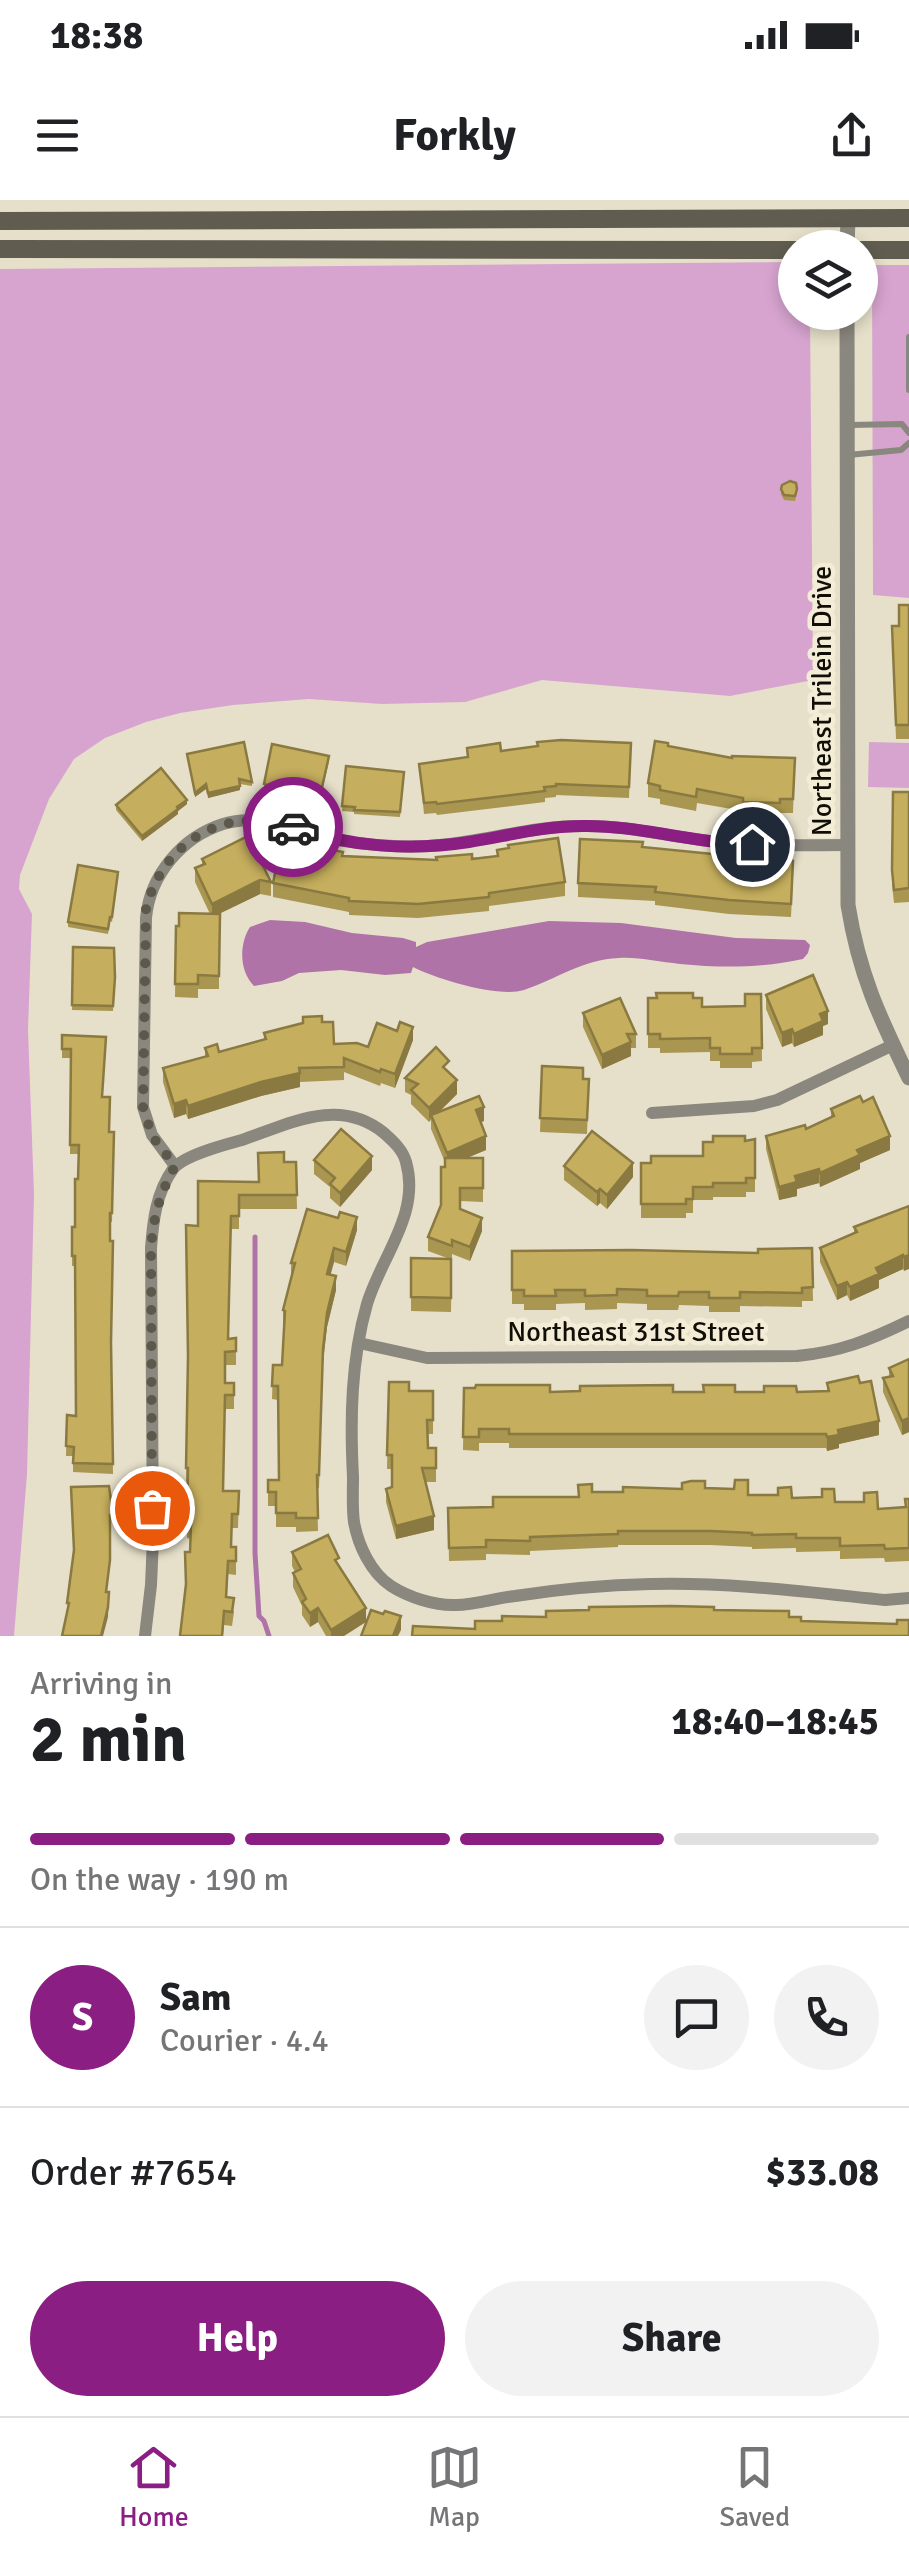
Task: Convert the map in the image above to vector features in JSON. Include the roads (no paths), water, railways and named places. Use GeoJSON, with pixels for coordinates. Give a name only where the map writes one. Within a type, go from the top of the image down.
{"type":"FeatureCollection","features":[{"type":"Feature","properties":{"kind":"main road"},"geometry":{"type":"LineString","coordinates":[[0,221],[848,209],[909,218]]}},
{"type":"Feature","properties":{"kind":"main road"},"geometry":{"type":"LineString","coordinates":[[0,249],[778,250]]}},
{"type":"Feature","properties":{"kind":"main road"},"geometry":{"type":"LineString","coordinates":[[878,250],[909,250]]}},
{"type":"Feature","properties":{"kind":"street","name":"Northeast Trilein Drive"},"geometry":{"type":"LineString","coordinates":[[847,330],[848,905],[870,996],[909,1078]]}},
{"type":"Feature","properties":{"kind":"street"},"geometry":{"type":"LineString","coordinates":[[175,1166],[152,1136],[143,1107],[146,918],[158,877],[190,840],[207,830],[237,821],[269,820],[321,836],[412,847],[471,842],[542,828],[600,826],[738,844],[846,844]]}},
{"type":"Feature","properties":{"kind":"street"},"geometry":{"type":"LineString","coordinates":[[652,1113],[754,1106],[777,1100],[893,1045]]}},
{"type":"Feature","properties":{"kind":"street"},"geometry":{"type":"LineString","coordinates":[[145,1636],[153,1539],[151,1248],[158,1202],[175,1166],[209,1150],[320,1114],[360,1118],[394,1142],[406,1158],[410,1195],[407,1214],[371,1292],[355,1363],[351,1439],[354,1523],[367,1560],[390,1586],[426,1601],[456,1605],[534,1593],[649,1584],[734,1585],[884,1600],[909,1598]]}},
{"type":"Feature","properties":{"kind":"street","name":"Northeast 31st Street"},"geometry":{"type":"LineString","coordinates":[[359,1343],[428,1358],[796,1356],[848,1348],[909,1320]]}},
{"type":"Feature","properties":{"kind":"lane"},"geometry":{"type":"LineString","coordinates":[[909,337],[909,390]]}},
{"type":"Feature","properties":{"kind":"lane"},"geometry":{"type":"LineString","coordinates":[[847,425],[902,424],[909,433]]}},
{"type":"Feature","properties":{"kind":"lane"},"geometry":{"type":"LineString","coordinates":[[847,455],[901,450],[909,443]]}},
{"type":"Feature","properties":{"kind":"waterway"},"geometry":{"type":"LineString","coordinates":[[255,1237],[255,1553],[259,1616],[269,1636]]}}]}
